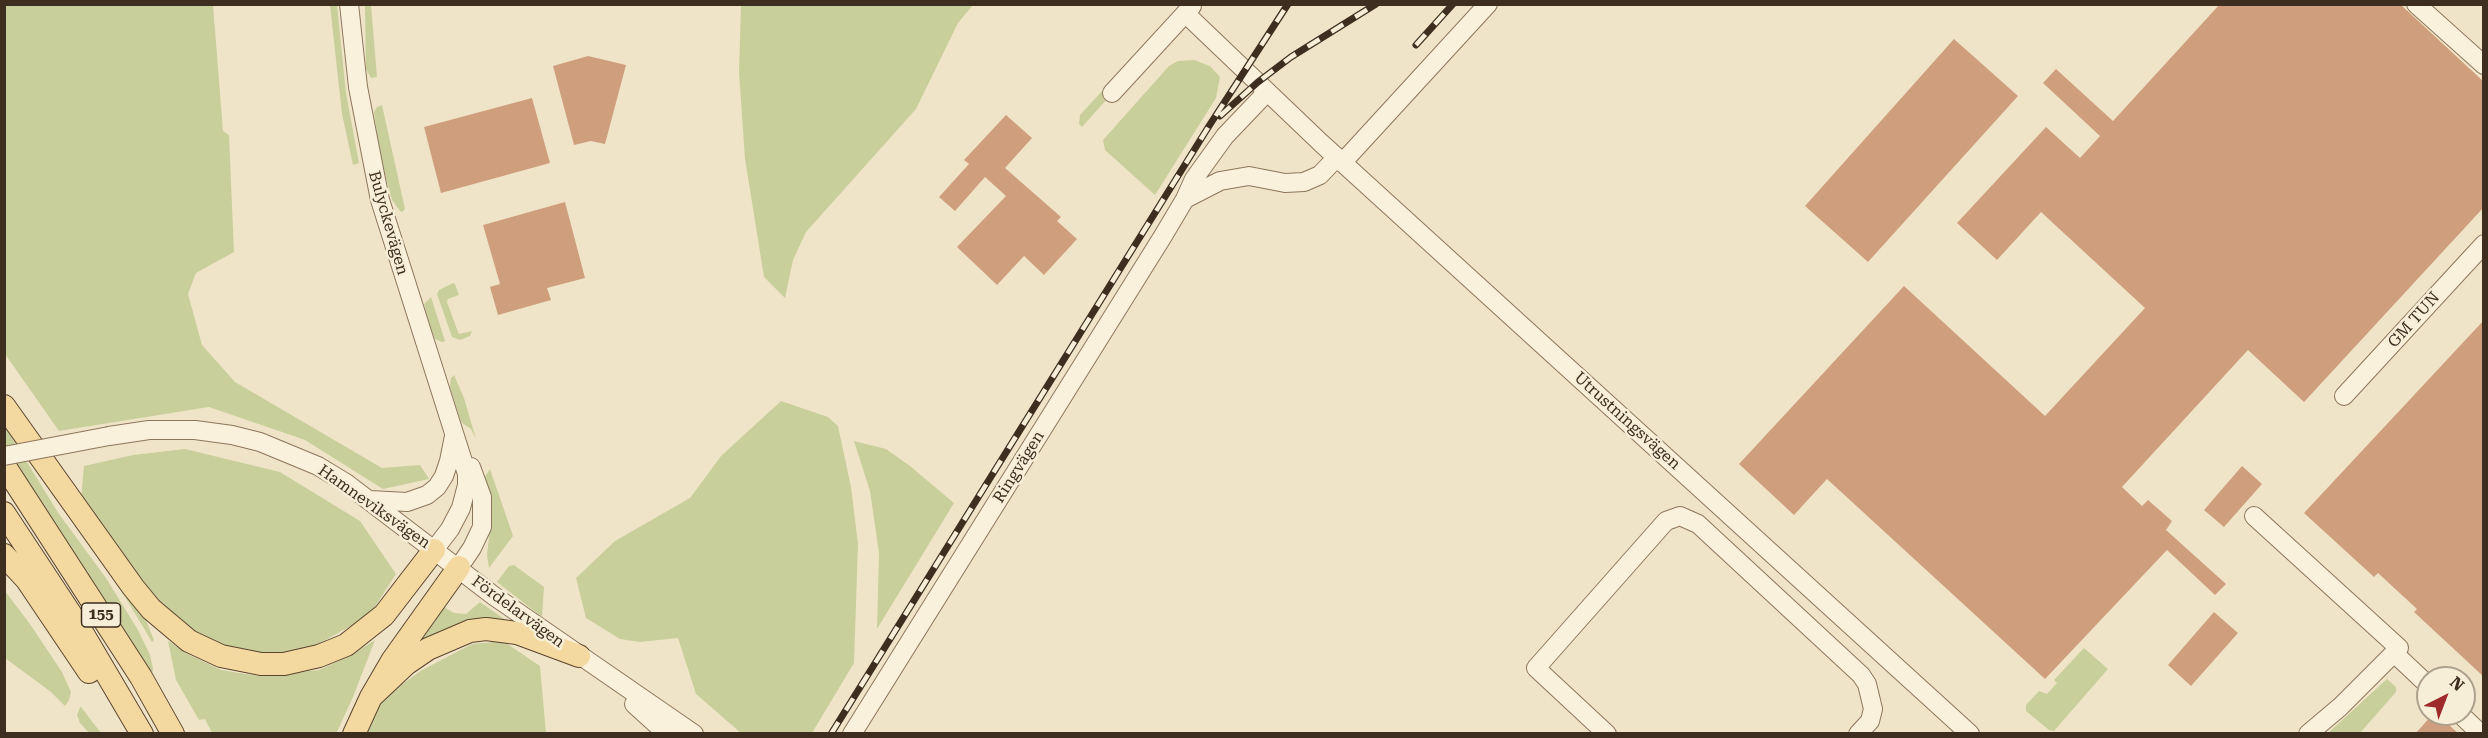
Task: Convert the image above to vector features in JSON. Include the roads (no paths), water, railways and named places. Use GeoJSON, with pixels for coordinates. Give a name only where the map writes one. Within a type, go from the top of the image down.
{"type":"FeatureCollection","features":[{"type":"Feature","properties":{"kind":"main road"},"geometry":{"type":"LineString","coordinates":[[4,406],[126,578],[151,609],[189,641],[220,656],[261,664],[284,664],[319,656],[345,645],[384,615],[434,550]]}},
{"type":"Feature","properties":{"kind":"main road","name":"155"},"geometry":{"type":"LineString","coordinates":[[4,465],[141,677],[173,734]]}},
{"type":"Feature","properties":{"kind":"main road","name":"155"},"geometry":{"type":"LineString","coordinates":[[4,513],[76,622],[142,734]]}},
{"type":"Feature","properties":{"kind":"main road"},"geometry":{"type":"LineString","coordinates":[[4,555],[27,580],[85,665],[124,734]]}},
{"type":"Feature","properties":{"kind":"main road"},"geometry":{"type":"LineString","coordinates":[[354,734],[371,697],[416,625],[459,567]]}},
{"type":"Feature","properties":{"kind":"main road"},"geometry":{"type":"LineString","coordinates":[[371,697],[406,664],[428,649],[470,631],[486,629],[517,633],[579,656]]}},
{"type":"Feature","properties":{"kind":"street","name":"Bulyckevägen"},"geometry":{"type":"LineString","coordinates":[[349,4],[358,87],[380,200],[467,474],[464,497],[456,519],[434,550]]}},
{"type":"Feature","properties":{"kind":"street","name":"Ringvägen"},"geometry":{"type":"LineString","coordinates":[[1185,200],[1220,181],[1249,176],[1286,183],[1304,182],[1320,175],[1340,160],[1488,4]]}},
{"type":"Feature","properties":{"kind":"street"},"geometry":{"type":"LineString","coordinates":[[2416,4],[2484,65]]}},
{"type":"Feature","properties":{"kind":"street"},"geometry":{"type":"LineString","coordinates":[[1112,93],[1190,9],[1267,92]]}},
{"type":"Feature","properties":{"kind":"street","name":"Ringvägen"},"geometry":{"type":"LineString","coordinates":[[852,734],[1185,200],[1194,179],[1213,152],[1267,92]]}},
{"type":"Feature","properties":{"kind":"street","name":"Utrustningsvägen"},"geometry":{"type":"LineString","coordinates":[[1267,92],[1970,734]]}},
{"type":"Feature","properties":{"kind":"street","name":"GM TUN"},"geometry":{"type":"LineString","coordinates":[[2344,396],[2484,244]]}},
{"type":"Feature","properties":{"kind":"street","name":"Hamneviksvägen"},"geometry":{"type":"LineString","coordinates":[[4,456],[109,436],[169,429],[232,435],[260,442],[318,466],[459,567]]}},
{"type":"Feature","properties":{"kind":"street","name":"Bulyckevägen"},"geometry":{"type":"LineString","coordinates":[[368,500],[407,502],[427,495],[437,487],[444,476],[457,442]]}},
{"type":"Feature","properties":{"kind":"street","name":"Bulyckevägen"},"geometry":{"type":"LineString","coordinates":[[457,442],[468,457],[483,507],[480,534],[459,567]]}},
{"type":"Feature","properties":{"kind":"street"},"geometry":{"type":"LineString","coordinates":[[1607,734],[1536,668],[1666,521],[1680,516],[1698,524],[1861,675],[1872,696],[1873,709],[1870,721],[1858,734]]}},
{"type":"Feature","properties":{"kind":"street"},"geometry":{"type":"LineString","coordinates":[[2254,516],[2396,650],[2416,672]]}},
{"type":"Feature","properties":{"kind":"street","name":"Fördelarvägen"},"geometry":{"type":"LineString","coordinates":[[459,567],[494,596],[694,734]]}},
{"type":"Feature","properties":{"kind":"street"},"geometry":{"type":"LineString","coordinates":[[2308,734],[2340,707],[2396,650]]}},
{"type":"Feature","properties":{"kind":"street","name":"Fördelarvägen"},"geometry":{"type":"LineString","coordinates":[[579,656],[667,734]]}},
{"type":"Feature","properties":{"kind":"railway"},"geometry":{"type":"LineString","coordinates":[[831,734],[1209,126],[1288,4]]}},
{"type":"Feature","properties":{"kind":"railway"},"geometry":{"type":"LineString","coordinates":[[1220,116],[1258,82],[1291,57],[1376,4]]}},
{"type":"Feature","properties":{"kind":"railway"},"geometry":{"type":"LineString","coordinates":[[1416,45],[1453,4]]}}]}
